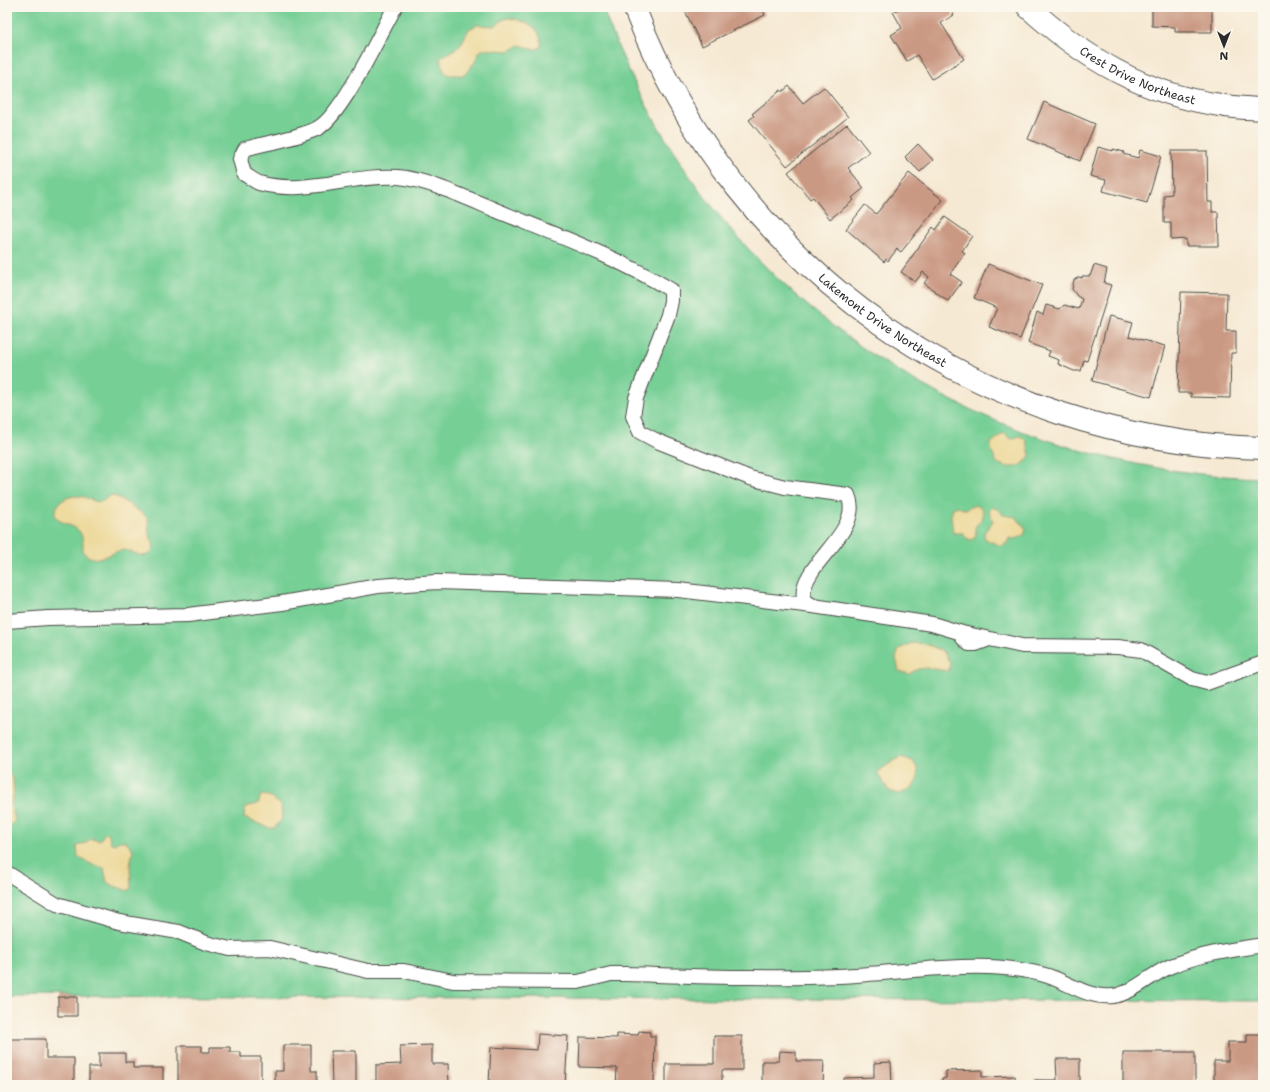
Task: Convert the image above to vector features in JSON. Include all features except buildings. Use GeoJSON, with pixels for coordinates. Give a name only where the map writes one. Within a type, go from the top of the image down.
{"type":"FeatureCollection","features":[{"type":"Feature","properties":{"kind":"street","name":"Lakemont Drive Northeast"},"geometry":{"type":"LineString","coordinates":[[634,7],[664,77],[716,161],[773,231],[829,285],[888,330],[938,360],[979,382],[1030,404],[1083,421],[1149,437],[1223,447],[1263,448]]}},
{"type":"Feature","properties":{"kind":"street","name":"Crest Drive Northeast"},"geometry":{"type":"LineString","coordinates":[[1028,7],[1057,34],[1086,54],[1120,74],[1169,93],[1220,106],[1263,109]]}},
{"type":"Feature","properties":{"kind":"lane"},"geometry":{"type":"LineString","coordinates":[[395,7],[344,99],[329,120],[319,128],[245,149],[240,159],[244,174],[258,183],[285,186],[317,186],[364,179],[398,177],[416,181],[453,193],[600,253],[671,290],[671,301],[668,314],[636,398],[633,416],[637,427],[640,432],[657,441],[750,478],[785,487],[848,495],[852,504],[851,515],[846,526],[813,569],[804,589],[804,600],[813,606]]}},
{"type":"Feature","properties":{"kind":"lane"},"geometry":{"type":"LineString","coordinates":[[7,621],[48,618],[188,615],[282,603],[378,586],[437,582],[678,590],[813,606],[932,624],[962,633],[962,637],[968,644],[976,644],[990,639],[1022,646],[1118,647],[1140,650],[1192,679],[1207,683],[1263,663]]}},
{"type":"Feature","properties":{"kind":"lane"},"geometry":{"type":"LineString","coordinates":[[7,873],[57,904],[119,922],[179,932],[220,947],[230,949],[270,948],[368,971],[404,971],[453,981],[578,982],[611,974],[756,978],[838,976],[982,967],[1006,968],[1046,976],[1083,991],[1104,996],[1119,995],[1169,967],[1195,958],[1263,945]]}},
{"type":"Feature","properties":{"kind":"green space"},"geometry":{"type":"Polygon","coordinates":[[[7,7],[602,7],[628,68],[648,108],[670,146],[682,165],[734,233],[795,294],[862,347],[935,392],[1012,427],[1094,454],[1178,471],[1263,478],[1263,1001],[7,996],[7,7]]]}},
{"type":"Feature","properties":{"kind":"sand"},"geometry":{"type":"Polygon","coordinates":[[[510,18],[533,26],[537,30],[541,40],[541,47],[533,49],[520,45],[509,51],[484,49],[479,52],[475,62],[464,75],[450,75],[444,72],[440,58],[460,46],[469,29],[477,25],[495,26],[504,19],[510,18]]]}},
{"type":"Feature","properties":{"kind":"sand"},"geometry":{"type":"Polygon","coordinates":[[[1004,433],[1010,439],[1020,436],[1026,440],[1030,455],[1024,463],[1011,467],[1001,465],[996,462],[991,450],[991,443],[1004,433]]]}},
{"type":"Feature","properties":{"kind":"sand"},"geometry":{"type":"Polygon","coordinates":[[[111,495],[130,505],[148,519],[149,534],[154,547],[149,554],[142,556],[127,550],[123,550],[99,558],[88,556],[83,552],[81,533],[75,528],[57,519],[55,515],[58,505],[69,497],[80,496],[101,502],[111,495]]]}},
{"type":"Feature","properties":{"kind":"sand"},"geometry":{"type":"Polygon","coordinates":[[[976,505],[982,508],[983,518],[975,527],[976,535],[972,540],[966,538],[963,533],[953,533],[951,516],[953,508],[957,506],[966,509],[976,505]]]}},
{"type":"Feature","properties":{"kind":"sand"},"geometry":{"type":"Polygon","coordinates":[[[992,507],[999,510],[1003,515],[1016,517],[1026,529],[1024,535],[1016,539],[1009,538],[1007,543],[1001,546],[985,539],[984,533],[993,521],[989,512],[992,507]]]}},
{"type":"Feature","properties":{"kind":"sand"},"geometry":{"type":"Polygon","coordinates":[[[912,643],[926,644],[943,651],[950,663],[949,671],[926,668],[918,669],[909,674],[899,671],[896,658],[899,649],[912,643]]]}},
{"type":"Feature","properties":{"kind":"sand"},"geometry":{"type":"Polygon","coordinates":[[[900,757],[913,761],[917,768],[918,778],[913,787],[900,794],[889,791],[877,772],[900,757]]]}},
{"type":"Feature","properties":{"kind":"sand"},"geometry":{"type":"Polygon","coordinates":[[[9,772],[13,781],[14,793],[11,805],[15,820],[7,827],[7,773],[9,772]]]}},
{"type":"Feature","properties":{"kind":"sand"},"geometry":{"type":"Polygon","coordinates":[[[261,795],[269,796],[281,805],[282,819],[274,828],[270,828],[244,818],[245,808],[258,804],[261,795]]]}},
{"type":"Feature","properties":{"kind":"sand"},"geometry":{"type":"Polygon","coordinates":[[[105,833],[108,833],[111,843],[115,844],[119,841],[126,841],[133,850],[130,865],[131,888],[127,891],[107,882],[104,868],[91,864],[78,857],[77,846],[86,843],[90,839],[100,840],[105,833]]]}}]}
